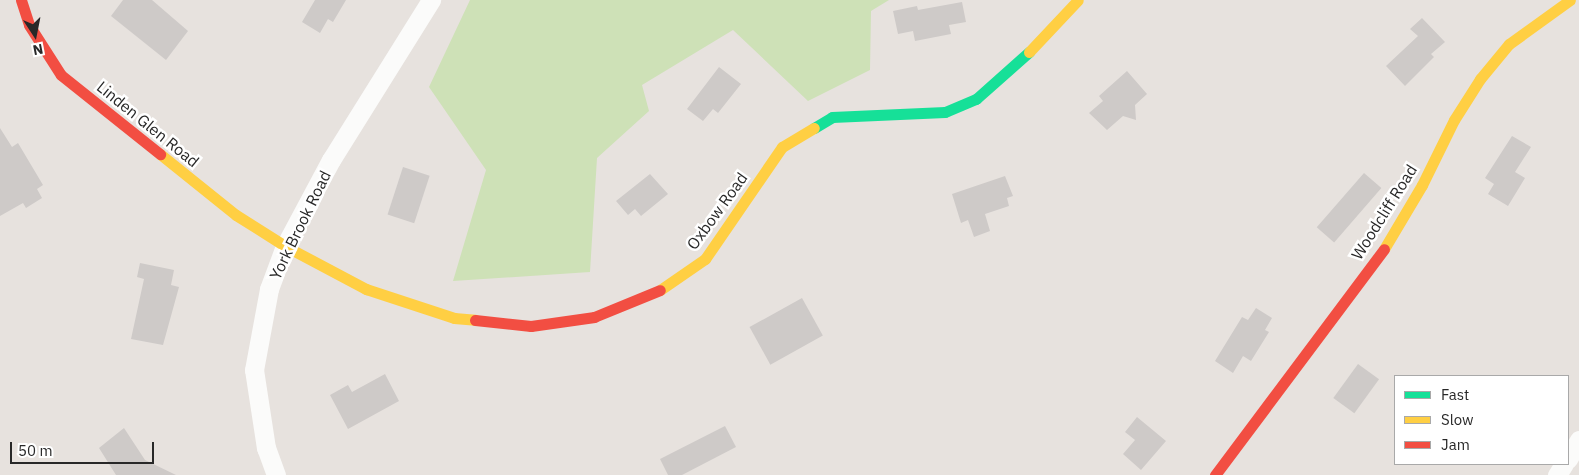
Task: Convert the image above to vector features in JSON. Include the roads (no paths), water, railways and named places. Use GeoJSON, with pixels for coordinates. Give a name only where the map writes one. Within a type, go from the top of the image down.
{"type":"FeatureCollection","features":[{"type":"Feature","properties":{"kind":"street","name":"Linden Glen Road"},"geometry":{"type":"LineString","coordinates":[[21,0],[29,25],[62,75],[236,215],[285,246]]}},
{"type":"Feature","properties":{"kind":"street","name":"York Brook Road"},"geometry":{"type":"LineString","coordinates":[[276,475],[266,448],[254,370],[269,289],[285,246],[331,160],[431,0]]}},
{"type":"Feature","properties":{"kind":"street","name":"Oxbow Road"},"geometry":{"type":"LineString","coordinates":[[285,246],[366,289],[454,318],[531,326],[594,317],[651,296],[705,259],[782,147],[832,117],[945,112],[976,99],[1037,45],[1078,0]]}},
{"type":"Feature","properties":{"kind":"street","name":"Woodcliff Road"},"geometry":{"type":"LineString","coordinates":[[1214,475],[1388,244],[1422,185],[1454,120],[1480,80],[1509,44],[1570,0]]}},
{"type":"Feature","properties":{"kind":"street"},"geometry":{"type":"LineString","coordinates":[[1569,456],[1579,440]]}}]}
